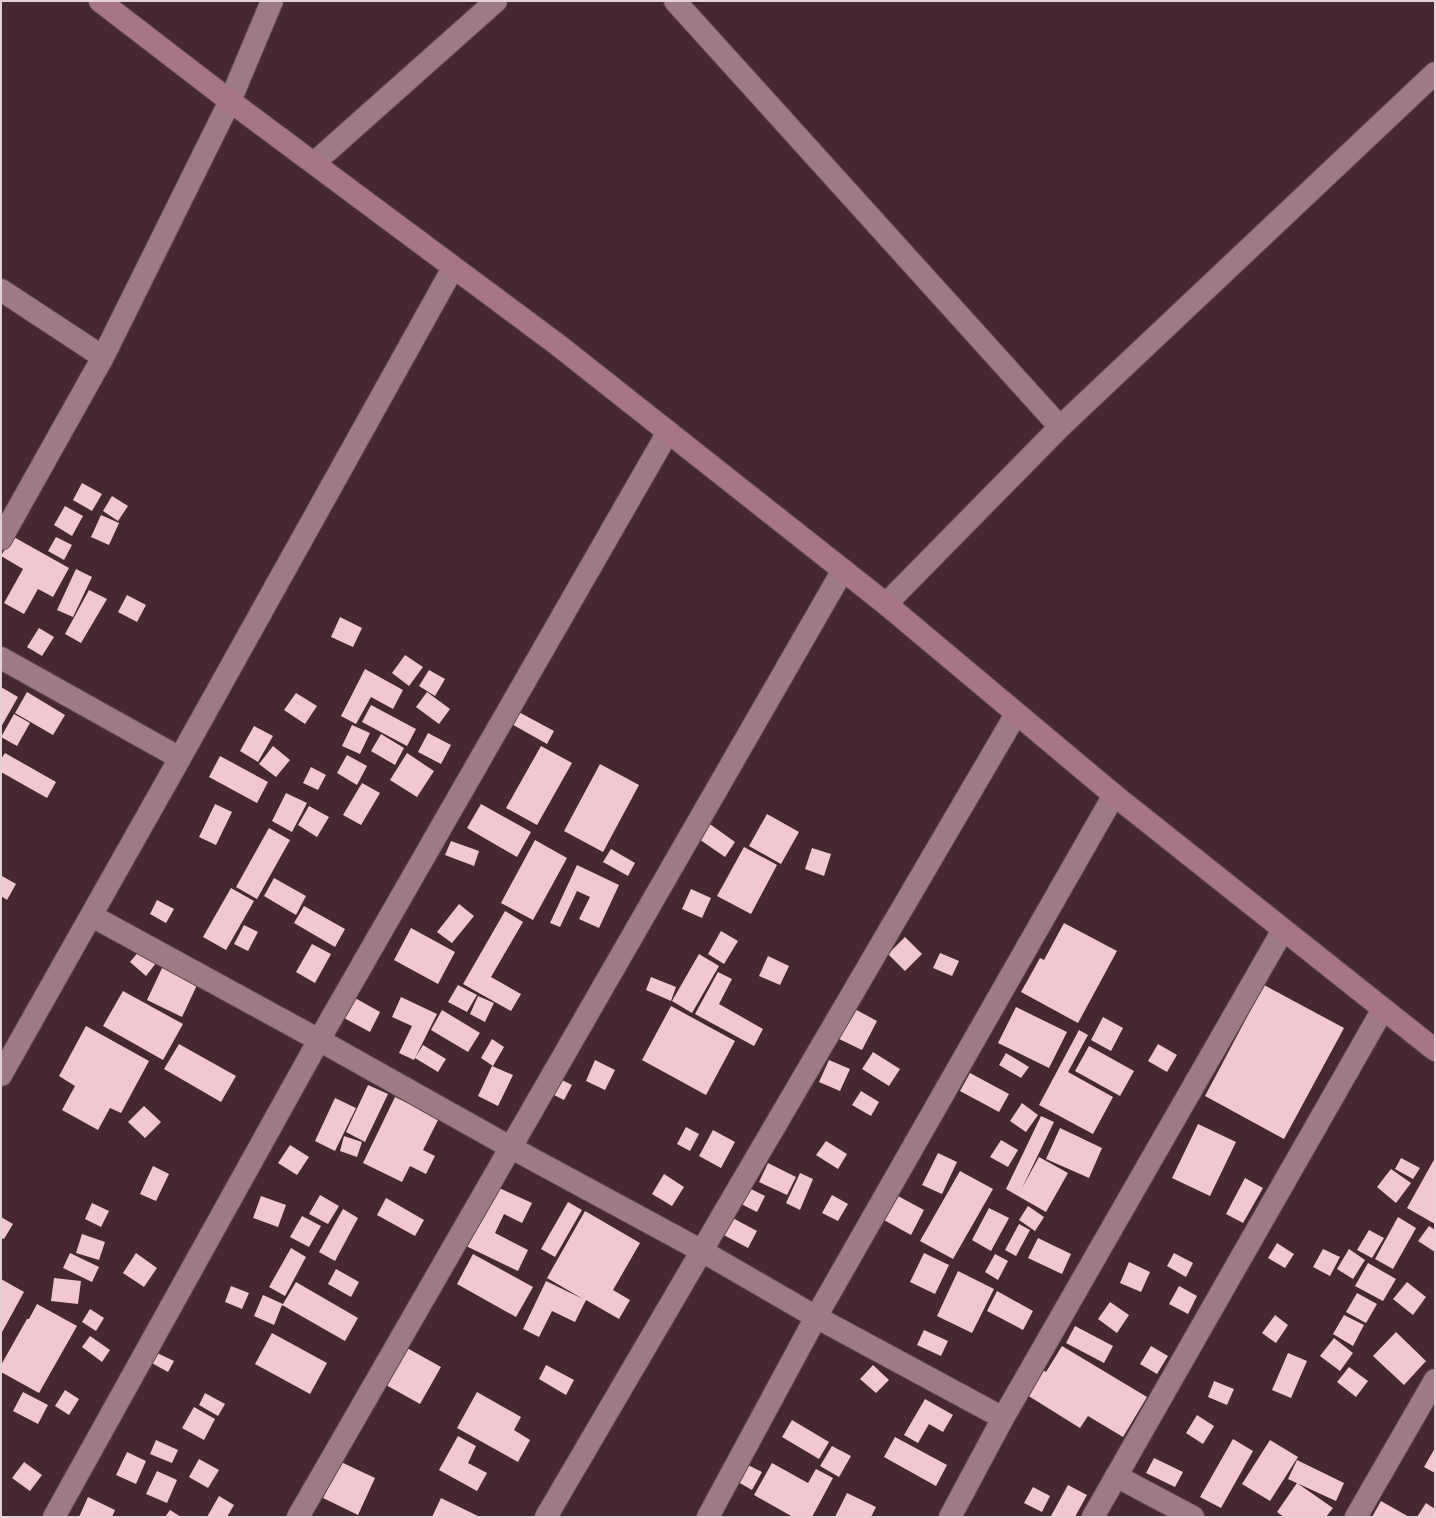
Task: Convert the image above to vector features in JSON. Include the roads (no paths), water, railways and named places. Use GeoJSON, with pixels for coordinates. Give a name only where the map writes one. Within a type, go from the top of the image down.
{"type":"FeatureCollection","features":[{"type":"Feature","properties":{"kind":"main road"},"geometry":{"type":"LineString","coordinates":[[100,1],[230,101],[558,345],[886,604],[1114,795],[1435,1050]]}},
{"type":"Feature","properties":{"kind":"street"},"geometry":{"type":"LineString","coordinates":[[1,538],[103,357],[230,101],[272,1]]}},
{"type":"Feature","properties":{"kind":"street"},"geometry":{"type":"LineString","coordinates":[[314,163],[496,1]]}},
{"type":"Feature","properties":{"kind":"street"},"geometry":{"type":"LineString","coordinates":[[675,1],[1060,427]]}},
{"type":"Feature","properties":{"kind":"street"},"geometry":{"type":"LineString","coordinates":[[886,604],[1060,427],[1435,73]]}},
{"type":"Feature","properties":{"kind":"street"},"geometry":{"type":"LineString","coordinates":[[1,1075],[92,916],[453,268]]}},
{"type":"Feature","properties":{"kind":"street"},"geometry":{"type":"LineString","coordinates":[[1,290],[103,357]]}},
{"type":"Feature","properties":{"kind":"street"},"geometry":{"type":"LineString","coordinates":[[54,1517],[319,1040],[668,432]]}},
{"type":"Feature","properties":{"kind":"street"},"geometry":{"type":"LineString","coordinates":[[298,1517],[843,570]]}},
{"type":"Feature","properties":{"kind":"street"},"geometry":{"type":"LineString","coordinates":[[1,658],[180,758]]}},
{"type":"Feature","properties":{"kind":"street"},"geometry":{"type":"LineString","coordinates":[[546,1517],[1016,714]]}},
{"type":"Feature","properties":{"kind":"street"},"geometry":{"type":"LineString","coordinates":[[708,1517],[816,1317],[1114,795]]}},
{"type":"Feature","properties":{"kind":"street"},"geometry":{"type":"LineString","coordinates":[[92,916],[702,1252],[816,1317],[1003,1418]]}},
{"type":"Feature","properties":{"kind":"street"},"geometry":{"type":"LineString","coordinates":[[950,1517],[1003,1418],[1283,930]]}},
{"type":"Feature","properties":{"kind":"street"},"geometry":{"type":"LineString","coordinates":[[1093,1517],[1383,1009]]}},
{"type":"Feature","properties":{"kind":"street"},"geometry":{"type":"LineString","coordinates":[[1356,1517],[1435,1380]]}},
{"type":"Feature","properties":{"kind":"street"},"geometry":{"type":"LineString","coordinates":[[1116,1476],[1193,1517]]}}]}
